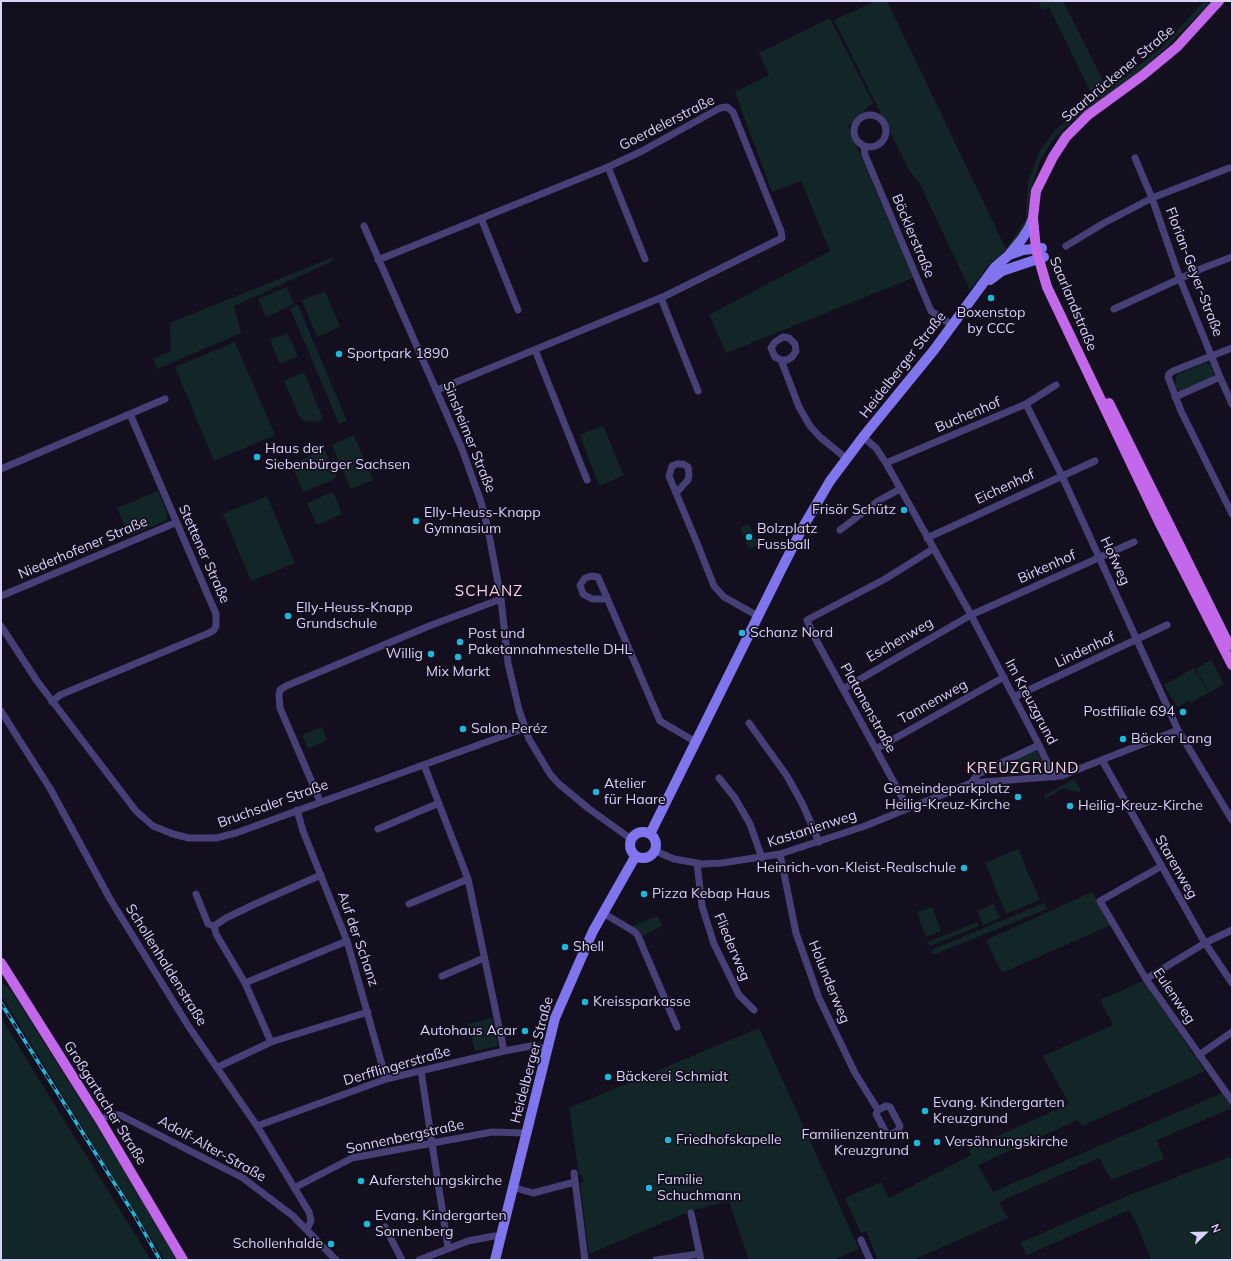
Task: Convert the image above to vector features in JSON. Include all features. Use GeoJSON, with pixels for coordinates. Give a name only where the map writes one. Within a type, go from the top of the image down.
{"type":"FeatureCollection","features":[{"type":"Feature","properties":{"kind":"main road","name":"Saarbrückener Straße"},"geometry":{"type":"LineString","coordinates":[[1044,176],[1057,150],[1076,125],[1171,52],[1219,1]]}},
{"type":"Feature","properties":{"kind":"main road","name":"Saarlandstraße"},"geometry":{"type":"LineString","coordinates":[[1044,176],[1036,191],[1033,218],[1047,287],[1112,426],[1232,665]]}},
{"type":"Feature","properties":{"kind":"main road","name":"Saarlandstraße"},"geometry":{"type":"LineString","coordinates":[[1044,176],[1038,212],[1040,253],[1110,406],[1232,650]]}},
{"type":"Feature","properties":{"kind":"main road","name":"Heidelberger Straße"},"geometry":{"type":"LineString","coordinates":[[650,834],[803,527],[830,481],[863,437],[952,326],[995,267],[1009,255],[1030,228],[1033,218]]}},
{"type":"Feature","properties":{"kind":"main road","name":"Heidelberger Straße"},"geometry":{"type":"LineString","coordinates":[[1009,255],[1023,250],[1040,253]]}},
{"type":"Feature","properties":{"kind":"main road","name":"Heidelberger Straße"},"geometry":{"type":"LineString","coordinates":[[980,287],[1002,271],[1040,253]]}},
{"type":"Feature","properties":{"kind":"main road"},"geometry":{"type":"LineString","coordinates":[[643,832],[650,834],[654,839],[655,851],[646,858],[635,857],[630,852],[629,845],[631,838],[636,833],[643,832]]}},
{"type":"Feature","properties":{"kind":"main road","name":"Heidelberger Straße"},"geometry":{"type":"LineString","coordinates":[[495,1260],[555,1018],[566,989],[593,931],[635,857]]}},
{"type":"Feature","properties":{"kind":"main road","name":"Großgartacher Straße"},"geometry":{"type":"LineString","coordinates":[[1,963],[100,1120],[183,1260]]}},
{"type":"Feature","properties":{"kind":"street","name":"Goerdelerstraße"},"geometry":{"type":"LineString","coordinates":[[378,260],[608,167],[642,151],[720,108],[727,108],[733,112],[781,231],[782,238],[661,298]]}},
{"type":"Feature","properties":{"kind":"street","name":"Böcklerstraße"},"geometry":{"type":"LineString","coordinates":[[864,147],[880,144],[884,140],[886,134],[884,124],[879,117],[870,114],[856,122],[855,135],[859,144],[864,147],[868,162],[931,311],[952,326]]}},
{"type":"Feature","properties":{"kind":"street"},"geometry":{"type":"LineString","coordinates":[[1135,158],[1152,198]]}},
{"type":"Feature","properties":{"kind":"street","name":"Goerdelerstraße"},"geometry":{"type":"LineString","coordinates":[[608,167],[645,259]]}},
{"type":"Feature","properties":{"kind":"street"},"geometry":{"type":"LineString","coordinates":[[1066,246],[1104,223],[1152,198],[1229,168]]}},
{"type":"Feature","properties":{"kind":"street","name":"Florian-Geyer-Straße"},"geometry":{"type":"LineString","coordinates":[[1152,198],[1180,279],[1232,404]]}},
{"type":"Feature","properties":{"kind":"street"},"geometry":{"type":"LineString","coordinates":[[481,218],[518,310]]}},
{"type":"Feature","properties":{"kind":"street","name":"Sinsheimer Straße"},"geometry":{"type":"LineString","coordinates":[[364,226],[437,390],[462,449],[481,502],[488,530],[501,599],[506,651],[514,690],[525,728],[542,761],[559,784],[588,808],[631,838]]}},
{"type":"Feature","properties":{"kind":"street"},"geometry":{"type":"LineString","coordinates":[[1114,309],[1232,257]]}},
{"type":"Feature","properties":{"kind":"street"},"geometry":{"type":"LineString","coordinates":[[437,390],[661,298],[698,391]]}},
{"type":"Feature","properties":{"kind":"street"},"geometry":{"type":"LineString","coordinates":[[1212,356],[1232,348]]}},
{"type":"Feature","properties":{"kind":"street"},"geometry":{"type":"LineString","coordinates":[[535,350],[587,480]]}},
{"type":"Feature","properties":{"kind":"street","name":"Florian-Geyer-Straße"},"geometry":{"type":"LineString","coordinates":[[1212,356],[1169,374],[1168,377],[1175,396],[1232,514]]}},
{"type":"Feature","properties":{"kind":"street"},"geometry":{"type":"LineString","coordinates":[[781,360],[799,407],[810,426],[820,437],[847,459]]}},
{"type":"Feature","properties":{"kind":"street"},"geometry":{"type":"LineString","coordinates":[[1175,396],[1220,377]]}},
{"type":"Feature","properties":{"kind":"street","name":"Buchenhof"},"geometry":{"type":"LineString","coordinates":[[886,463],[1026,404],[1056,385]]}},
{"type":"Feature","properties":{"kind":"street"},"geometry":{"type":"LineString","coordinates":[[1,469],[165,399]]}},
{"type":"Feature","properties":{"kind":"street","name":"Hofweg"},"geometry":{"type":"LineString","coordinates":[[1026,404],[1062,476],[1178,730]]}},
{"type":"Feature","properties":{"kind":"street","name":"Stettener Straße"},"geometry":{"type":"LineString","coordinates":[[52,702],[60,695],[214,630],[217,620],[216,614],[175,523],[130,414]]}},
{"type":"Feature","properties":{"kind":"street","name":"Im Kreuzgrund"},"geometry":{"type":"LineString","coordinates":[[863,437],[876,448],[886,463],[971,615],[1039,745],[1054,777]]}},
{"type":"Feature","properties":{"kind":"street","name":"Eichenhof"},"geometry":{"type":"LineString","coordinates":[[927,538],[1095,461]]}},
{"type":"Feature","properties":{"kind":"street"},"geometry":{"type":"LineString","coordinates":[[840,530],[878,501],[900,489]]}},
{"type":"Feature","properties":{"kind":"street"},"geometry":{"type":"LineString","coordinates":[[676,493],[714,586],[724,597],[758,616]]}},
{"type":"Feature","properties":{"kind":"street","name":"Niederhofener Straße"},"geometry":{"type":"LineString","coordinates":[[1,596],[175,523]]}},
{"type":"Feature","properties":{"kind":"street","name":"Birkenhof"},"geometry":{"type":"LineString","coordinates":[[971,615],[1134,542]]}},
{"type":"Feature","properties":{"kind":"street","name":"Platanenstraße"},"geometry":{"type":"LineString","coordinates":[[908,808],[807,620],[884,579],[933,549]]}},
{"type":"Feature","properties":{"kind":"street"},"geometry":{"type":"LineString","coordinates":[[320,801],[280,708],[280,690],[401,638],[501,599]]}},
{"type":"Feature","properties":{"kind":"street"},"geometry":{"type":"LineString","coordinates":[[607,599],[660,721],[696,742]]}},
{"type":"Feature","properties":{"kind":"street","name":"Eschenweg"},"geometry":{"type":"LineString","coordinates":[[843,689],[971,615]]}},
{"type":"Feature","properties":{"kind":"street","name":"Lindenhof"},"geometry":{"type":"LineString","coordinates":[[1014,697],[1167,625]]}},
{"type":"Feature","properties":{"kind":"street","name":"Bruchsaler Straße"},"geometry":{"type":"LineString","coordinates":[[1,626],[52,702],[132,806],[153,826],[173,834],[189,838],[216,838],[525,728]]}},
{"type":"Feature","properties":{"kind":"street","name":"Tannenweg"},"geometry":{"type":"LineString","coordinates":[[876,749],[1004,677]]}},
{"type":"Feature","properties":{"kind":"street","name":"Schollenhaldenstraße"},"geometry":{"type":"LineString","coordinates":[[1,711],[51,790],[110,899],[189,1027],[218,1067],[309,1212],[311,1221],[307,1229]]}},
{"type":"Feature","properties":{"kind":"street"},"geometry":{"type":"LineString","coordinates":[[749,723],[787,776],[803,805],[819,842]]}},
{"type":"Feature","properties":{"kind":"street"},"geometry":{"type":"LineString","coordinates":[[1054,777],[1079,770],[1178,730],[1232,820]]}},
{"type":"Feature","properties":{"kind":"street","name":"Kastanienweg"},"geometry":{"type":"LineString","coordinates":[[971,783],[978,774],[1039,745]]}},
{"type":"Feature","properties":{"kind":"street","name":"Starenweg"},"geometry":{"type":"LineString","coordinates":[[1102,760],[1160,867],[1205,943],[1232,983]]}},
{"type":"Feature","properties":{"kind":"street"},"geometry":{"type":"LineString","coordinates":[[424,764],[468,879],[504,1051]]}},
{"type":"Feature","properties":{"kind":"street","name":"Kastanienweg"},"geometry":{"type":"LineString","coordinates":[[655,851],[674,858],[697,863],[722,863],[762,858],[819,842],[971,783],[1014,778],[1054,777]]}},
{"type":"Feature","properties":{"kind":"street"},"geometry":{"type":"LineString","coordinates":[[719,778],[735,798],[750,824],[762,858]]}},
{"type":"Feature","properties":{"kind":"street"},"geometry":{"type":"LineString","coordinates":[[378,829],[439,803]]}},
{"type":"Feature","properties":{"kind":"street","name":"Auf der Schanz"},"geometry":{"type":"LineString","coordinates":[[297,810],[347,941],[386,1079]]}},
{"type":"Feature","properties":{"kind":"street","name":"Holunderweg"},"geometry":{"type":"LineString","coordinates":[[780,854],[796,933],[819,998],[855,1073],[878,1110]]}},
{"type":"Feature","properties":{"kind":"street","name":"Fliederweg"},"geometry":{"type":"LineString","coordinates":[[697,863],[702,906],[714,944],[739,995],[754,1010]]}},
{"type":"Feature","properties":{"kind":"street","name":"Eulenweg"},"geometry":{"type":"LineString","coordinates":[[1160,867],[1100,901],[1146,980],[1232,1100]]}},
{"type":"Feature","properties":{"kind":"street"},"geometry":{"type":"LineString","coordinates":[[214,926],[226,918],[255,904],[321,875]]}},
{"type":"Feature","properties":{"kind":"street"},"geometry":{"type":"LineString","coordinates":[[409,904],[468,879]]}},
{"type":"Feature","properties":{"kind":"street"},"geometry":{"type":"LineString","coordinates":[[196,894],[208,924],[214,926]]}},
{"type":"Feature","properties":{"kind":"street"},"geometry":{"type":"LineString","coordinates":[[603,913],[635,932],[638,936],[677,1027]]}},
{"type":"Feature","properties":{"kind":"street"},"geometry":{"type":"LineString","coordinates":[[214,926],[216,934],[245,983],[270,1042]]}},
{"type":"Feature","properties":{"kind":"street"},"geometry":{"type":"LineString","coordinates":[[1146,980],[1205,943],[1232,930]]}},
{"type":"Feature","properties":{"kind":"street"},"geometry":{"type":"LineString","coordinates":[[245,983],[347,941]]}},
{"type":"Feature","properties":{"kind":"street"},"geometry":{"type":"LineString","coordinates":[[442,976],[484,958]]}},
{"type":"Feature","properties":{"kind":"street"},"geometry":{"type":"LineString","coordinates":[[218,1067],[270,1042],[368,1012]]}},
{"type":"Feature","properties":{"kind":"street"},"geometry":{"type":"LineString","coordinates":[[1199,1055],[1232,1032]]}},
{"type":"Feature","properties":{"kind":"street","name":"Derfflingerstraße"},"geometry":{"type":"LineString","coordinates":[[256,1126],[386,1079],[531,1046],[548,1049]]}},
{"type":"Feature","properties":{"kind":"street"},"geometry":{"type":"LineString","coordinates":[[421,1071],[448,1248]]}},
{"type":"Feature","properties":{"kind":"street","name":"Adolf-Alter-Straße"},"geometry":{"type":"LineString","coordinates":[[100,1120],[109,1115],[120,1114],[243,1178],[293,1216],[336,1260]]}},
{"type":"Feature","properties":{"kind":"street","name":"Sonnenbergstraße"},"geometry":{"type":"LineString","coordinates":[[294,1188],[352,1158],[492,1132],[527,1133]]}},
{"type":"Feature","properties":{"kind":"street"},"geometry":{"type":"LineString","coordinates":[[574,1173],[585,1260]]}},
{"type":"Feature","properties":{"kind":"street"},"geometry":{"type":"LineString","coordinates":[[512,1187],[533,1193],[575,1182]]}},
{"type":"Feature","properties":{"kind":"street"},"geometry":{"type":"LineString","coordinates":[[656,1260],[700,1257],[691,1213]]}},
{"type":"Feature","properties":{"kind":"street"},"geometry":{"type":"LineString","coordinates":[[385,1227],[402,1260]]}},
{"type":"Feature","properties":{"kind":"street"},"geometry":{"type":"LineString","coordinates":[[419,1260],[448,1248],[481,1238],[494,1236],[500,1237]]}},
{"type":"Feature","properties":{"kind":"street"},"geometry":{"type":"LineString","coordinates":[[861,1240],[870,1260]]}},
{"type":"Feature","properties":{"kind":"green space"},"geometry":{"type":"Polygon","coordinates":[[[876,1],[887,1],[1006,249],[1026,219],[1028,182],[1040,150],[1055,130],[1071,116],[1070,112],[1092,95],[1049,7],[1042,10],[1038,1],[1063,1],[1108,90],[1162,47],[1204,1],[1212,1],[1166,48],[1146,66],[1071,122],[1053,140],[1040,161],[1032,186],[1026,226],[1006,252],[1006,250],[989,265],[970,290],[919,182],[910,172],[834,20],[876,1]]]}},
{"type":"Feature","properties":{"kind":"green space"},"geometry":{"type":"Polygon","coordinates":[[[830,18],[873,103],[848,126],[913,278],[726,353],[709,315],[830,251],[801,181],[772,192],[735,92],[769,75],[759,53],[830,18]]]}},
{"type":"Feature","properties":{"kind":"green space"},"geometry":{"type":"Polygon","coordinates":[[[331,258],[333,261],[234,306],[241,333],[157,369],[153,359],[171,351],[170,323],[331,258]]]}},
{"type":"Feature","properties":{"kind":"green space"},"geometry":{"type":"Polygon","coordinates":[[[287,287],[294,304],[266,317],[258,299],[287,287]]]}},
{"type":"Feature","properties":{"kind":"green space"},"geometry":{"type":"Polygon","coordinates":[[[325,291],[340,327],[317,337],[302,300],[325,291]]]}},
{"type":"Feature","properties":{"kind":"green space"},"geometry":{"type":"Polygon","coordinates":[[[298,305],[347,421],[339,424],[290,308],[298,305]]]}},
{"type":"Feature","properties":{"kind":"green space"},"geometry":{"type":"Polygon","coordinates":[[[287,333],[298,356],[280,364],[270,340],[287,333]]]}},
{"type":"Feature","properties":{"kind":"green space"},"geometry":{"type":"Polygon","coordinates":[[[235,342],[275,435],[214,461],[175,367],[235,342]]]}},
{"type":"Feature","properties":{"kind":"green space"},"geometry":{"type":"Polygon","coordinates":[[[1206,363],[1211,365],[1214,376],[1179,391],[1177,389],[1175,385],[1176,377],[1179,373],[1206,363]]]}},
{"type":"Feature","properties":{"kind":"green space"},"geometry":{"type":"Polygon","coordinates":[[[304,372],[323,419],[316,422],[304,421],[299,416],[284,381],[304,372]]]}},
{"type":"Feature","properties":{"kind":"green space"},"geometry":{"type":"Polygon","coordinates":[[[603,426],[624,475],[599,486],[580,435],[603,426]]]}},
{"type":"Feature","properties":{"kind":"green space"},"geometry":{"type":"Polygon","coordinates":[[[354,435],[373,480],[351,489],[332,445],[354,435]]]}},
{"type":"Feature","properties":{"kind":"green space"},"geometry":{"type":"Polygon","coordinates":[[[325,450],[337,478],[303,492],[291,464],[325,450]]]}},
{"type":"Feature","properties":{"kind":"green space"},"geometry":{"type":"Polygon","coordinates":[[[158,491],[167,512],[167,520],[129,536],[117,508],[158,491]]]}},
{"type":"Feature","properties":{"kind":"green space"},"geometry":{"type":"Polygon","coordinates":[[[333,492],[342,514],[317,525],[307,503],[333,492]]]}},
{"type":"Feature","properties":{"kind":"green space"},"geometry":{"type":"Polygon","coordinates":[[[267,496],[295,563],[251,581],[223,514],[267,496]]]}},
{"type":"Feature","properties":{"kind":"green space","name":"Bolzplatz Fussball"},"geometry":{"type":"Polygon","coordinates":[[[749,524],[758,545],[749,549],[740,528],[749,524]]]}},
{"type":"Feature","properties":{"kind":"green space"},"geometry":{"type":"Polygon","coordinates":[[[1211,660],[1224,684],[1209,693],[1196,669],[1211,660]]]}},
{"type":"Feature","properties":{"kind":"green space"},"geometry":{"type":"Polygon","coordinates":[[[1194,668],[1208,693],[1191,703],[1190,700],[1177,707],[1164,685],[1194,668]]]}},
{"type":"Feature","properties":{"kind":"green space"},"geometry":{"type":"Polygon","coordinates":[[[322,727],[327,740],[308,749],[302,735],[322,727]]]}},
{"type":"Feature","properties":{"kind":"green space"},"geometry":{"type":"Polygon","coordinates":[[[1037,750],[1045,768],[1005,770],[989,773],[1037,750]]]}},
{"type":"Feature","properties":{"kind":"green space"},"geometry":{"type":"Polygon","coordinates":[[[1074,779],[1081,791],[1077,792],[1063,788],[1044,800],[1045,795],[1074,779]]]}},
{"type":"Feature","properties":{"kind":"green space"},"geometry":{"type":"Polygon","coordinates":[[[1018,849],[1040,900],[1006,914],[985,863],[1018,849]]]}},
{"type":"Feature","properties":{"kind":"green space"},"geometry":{"type":"Polygon","coordinates":[[[1092,892],[1111,925],[1002,973],[986,940],[1092,892]]]}},
{"type":"Feature","properties":{"kind":"green space"},"geometry":{"type":"Polygon","coordinates":[[[1044,903],[1047,909],[933,955],[931,950],[1044,903]]]}},
{"type":"Feature","properties":{"kind":"green space"},"geometry":{"type":"Polygon","coordinates":[[[994,904],[1000,918],[983,925],[977,911],[994,904]]]}},
{"type":"Feature","properties":{"kind":"green space"},"geometry":{"type":"Polygon","coordinates":[[[932,907],[941,931],[926,937],[917,912],[932,907]]]}},
{"type":"Feature","properties":{"kind":"green space"},"geometry":{"type":"Polygon","coordinates":[[[658,916],[662,926],[642,936],[638,930],[632,926],[658,916]]]}},
{"type":"Feature","properties":{"kind":"green space"},"geometry":{"type":"Polygon","coordinates":[[[977,922],[979,926],[930,946],[928,942],[977,922]]]}},
{"type":"Feature","properties":{"kind":"green space"},"geometry":{"type":"Polygon","coordinates":[[[1143,981],[1205,1071],[1082,1126],[1078,1120],[978,1165],[993,1192],[1222,1093],[1232,1108],[1157,1140],[1164,1159],[1111,1180],[1099,1158],[999,1202],[1008,1218],[913,1260],[878,1260],[866,1231],[861,1233],[845,1198],[881,1182],[889,1198],[971,1155],[969,1149],[1069,1104],[1043,1056],[1113,1025],[1100,1000],[1143,981]]]}},
{"type":"Feature","properties":{"kind":"green space"},"geometry":{"type":"Polygon","coordinates":[[[1,982],[11,990],[158,1223],[179,1260],[165,1260],[1,995],[1,982]]]}},
{"type":"Feature","properties":{"kind":"green space"},"geometry":{"type":"Polygon","coordinates":[[[1,1017],[38,1078],[151,1260],[1,1260],[1,1017]]]}},
{"type":"Feature","properties":{"kind":"green space"},"geometry":{"type":"Polygon","coordinates":[[[492,1018],[498,1046],[475,1051],[468,1024],[492,1018]]]}},
{"type":"Feature","properties":{"kind":"green space"},"geometry":{"type":"Polygon","coordinates":[[[759,1028],[859,1249],[833,1260],[749,1260],[729,1201],[693,1210],[589,1254],[580,1183],[584,1182],[581,1174],[579,1174],[569,1108],[759,1028]]]}},
{"type":"Feature","properties":{"kind":"green space"},"geometry":{"type":"Polygon","coordinates":[[[1232,1156],[1232,1260],[1151,1260],[1137,1224],[1129,1210],[1027,1255],[1020,1243],[1122,1198],[1232,1156]]]}},
{"type":"Feature","properties":{"kind":"railway"},"geometry":{"type":"LineString","coordinates":[[1,1003],[135,1216],[160,1260]]}},
{"type":"Feature","properties":{"kind":"place","name":"Boxenstop by CCC"},"geometry":{"type":"Point","coordinates":[991,298]}},
{"type":"Feature","properties":{"kind":"place","name":"Sportpark 1890"},"geometry":{"type":"Point","coordinates":[339,354]}},
{"type":"Feature","properties":{"kind":"place","name":"Haus der Siebenbürger Sachsen"},"geometry":{"type":"Point","coordinates":[257,457]}},
{"type":"Feature","properties":{"kind":"place","name":"Frisör Schütz"},"geometry":{"type":"Point","coordinates":[904,510]}},
{"type":"Feature","properties":{"kind":"place","name":"Elly-Heuss-Knapp Gymnasium"},"geometry":{"type":"Point","coordinates":[416,521]}},
{"type":"Feature","properties":{"kind":"place","name":"Bolzplatz Fussball"},"geometry":{"type":"Point","coordinates":[749,537]}},
{"type":"Feature","properties":{"kind":"place","name":"Elly-Heuss-Knapp Grundschule"},"geometry":{"type":"Point","coordinates":[288,616]}},
{"type":"Feature","properties":{"kind":"place","name":"Schanz Nord"},"geometry":{"type":"Point","coordinates":[742,633]}},
{"type":"Feature","properties":{"kind":"place","name":"Post und Paketannahmestelle DHL"},"geometry":{"type":"Point","coordinates":[460,642]}},
{"type":"Feature","properties":{"kind":"place","name":"Willig"},"geometry":{"type":"Point","coordinates":[431,654]}},
{"type":"Feature","properties":{"kind":"place","name":"Mix Markt"},"geometry":{"type":"Point","coordinates":[458,657]}},
{"type":"Feature","properties":{"kind":"place","name":"Postfiliale 694"},"geometry":{"type":"Point","coordinates":[1183,712]}},
{"type":"Feature","properties":{"kind":"place","name":"Salon Peréz"},"geometry":{"type":"Point","coordinates":[463,729]}},
{"type":"Feature","properties":{"kind":"place","name":"Bäcker Lang"},"geometry":{"type":"Point","coordinates":[1123,739]}},
{"type":"Feature","properties":{"kind":"place","name":"Atelier für Haare"},"geometry":{"type":"Point","coordinates":[596,792]}},
{"type":"Feature","properties":{"kind":"place","name":"Gemeindeparkplatz Heilig-Kreuz-Kirche"},"geometry":{"type":"Point","coordinates":[1018,797]}},
{"type":"Feature","properties":{"kind":"place","name":"Heilig-Kreuz-Kirche"},"geometry":{"type":"Point","coordinates":[1070,806]}},
{"type":"Feature","properties":{"kind":"place","name":"Heinrich-von-Kleist-Realschule"},"geometry":{"type":"Point","coordinates":[964,868]}},
{"type":"Feature","properties":{"kind":"place","name":"Pizza Kebap Haus"},"geometry":{"type":"Point","coordinates":[644,894]}},
{"type":"Feature","properties":{"kind":"place","name":"Shell"},"geometry":{"type":"Point","coordinates":[565,947]}},
{"type":"Feature","properties":{"kind":"place","name":"Kreissparkasse"},"geometry":{"type":"Point","coordinates":[585,1002]}},
{"type":"Feature","properties":{"kind":"place","name":"Autohaus Acar"},"geometry":{"type":"Point","coordinates":[525,1031]}},
{"type":"Feature","properties":{"kind":"place","name":"Bäckerei Schmidt"},"geometry":{"type":"Point","coordinates":[608,1077]}},
{"type":"Feature","properties":{"kind":"place","name":"Evang. Kindergarten Kreuzgrund"},"geometry":{"type":"Point","coordinates":[925,1111]}},
{"type":"Feature","properties":{"kind":"place","name":"Friedhofskapelle"},"geometry":{"type":"Point","coordinates":[668,1140]}},
{"type":"Feature","properties":{"kind":"place","name":"Versöhnungskirche"},"geometry":{"type":"Point","coordinates":[937,1142]}},
{"type":"Feature","properties":{"kind":"place","name":"Familienzentrum Kreuzgrund"},"geometry":{"type":"Point","coordinates":[917,1143]}},
{"type":"Feature","properties":{"kind":"place","name":"Auferstehungskirche"},"geometry":{"type":"Point","coordinates":[361,1181]}},
{"type":"Feature","properties":{"kind":"place","name":"Familie Schuchmann"},"geometry":{"type":"Point","coordinates":[649,1188]}},
{"type":"Feature","properties":{"kind":"place","name":"Evang. Kindergarten Sonnenberg"},"geometry":{"type":"Point","coordinates":[367,1224]}},
{"type":"Feature","properties":{"kind":"place","name":"Schollenhalde"},"geometry":{"type":"Point","coordinates":[331,1244]}},
{"type":"Feature","properties":{"kind":"district","name":"SCHANZ"},"geometry":{"type":"Point","coordinates":[489,591]}},
{"type":"Feature","properties":{"kind":"district","name":"KREUZGRUND"},"geometry":{"type":"Point","coordinates":[1023,768]}}]}
